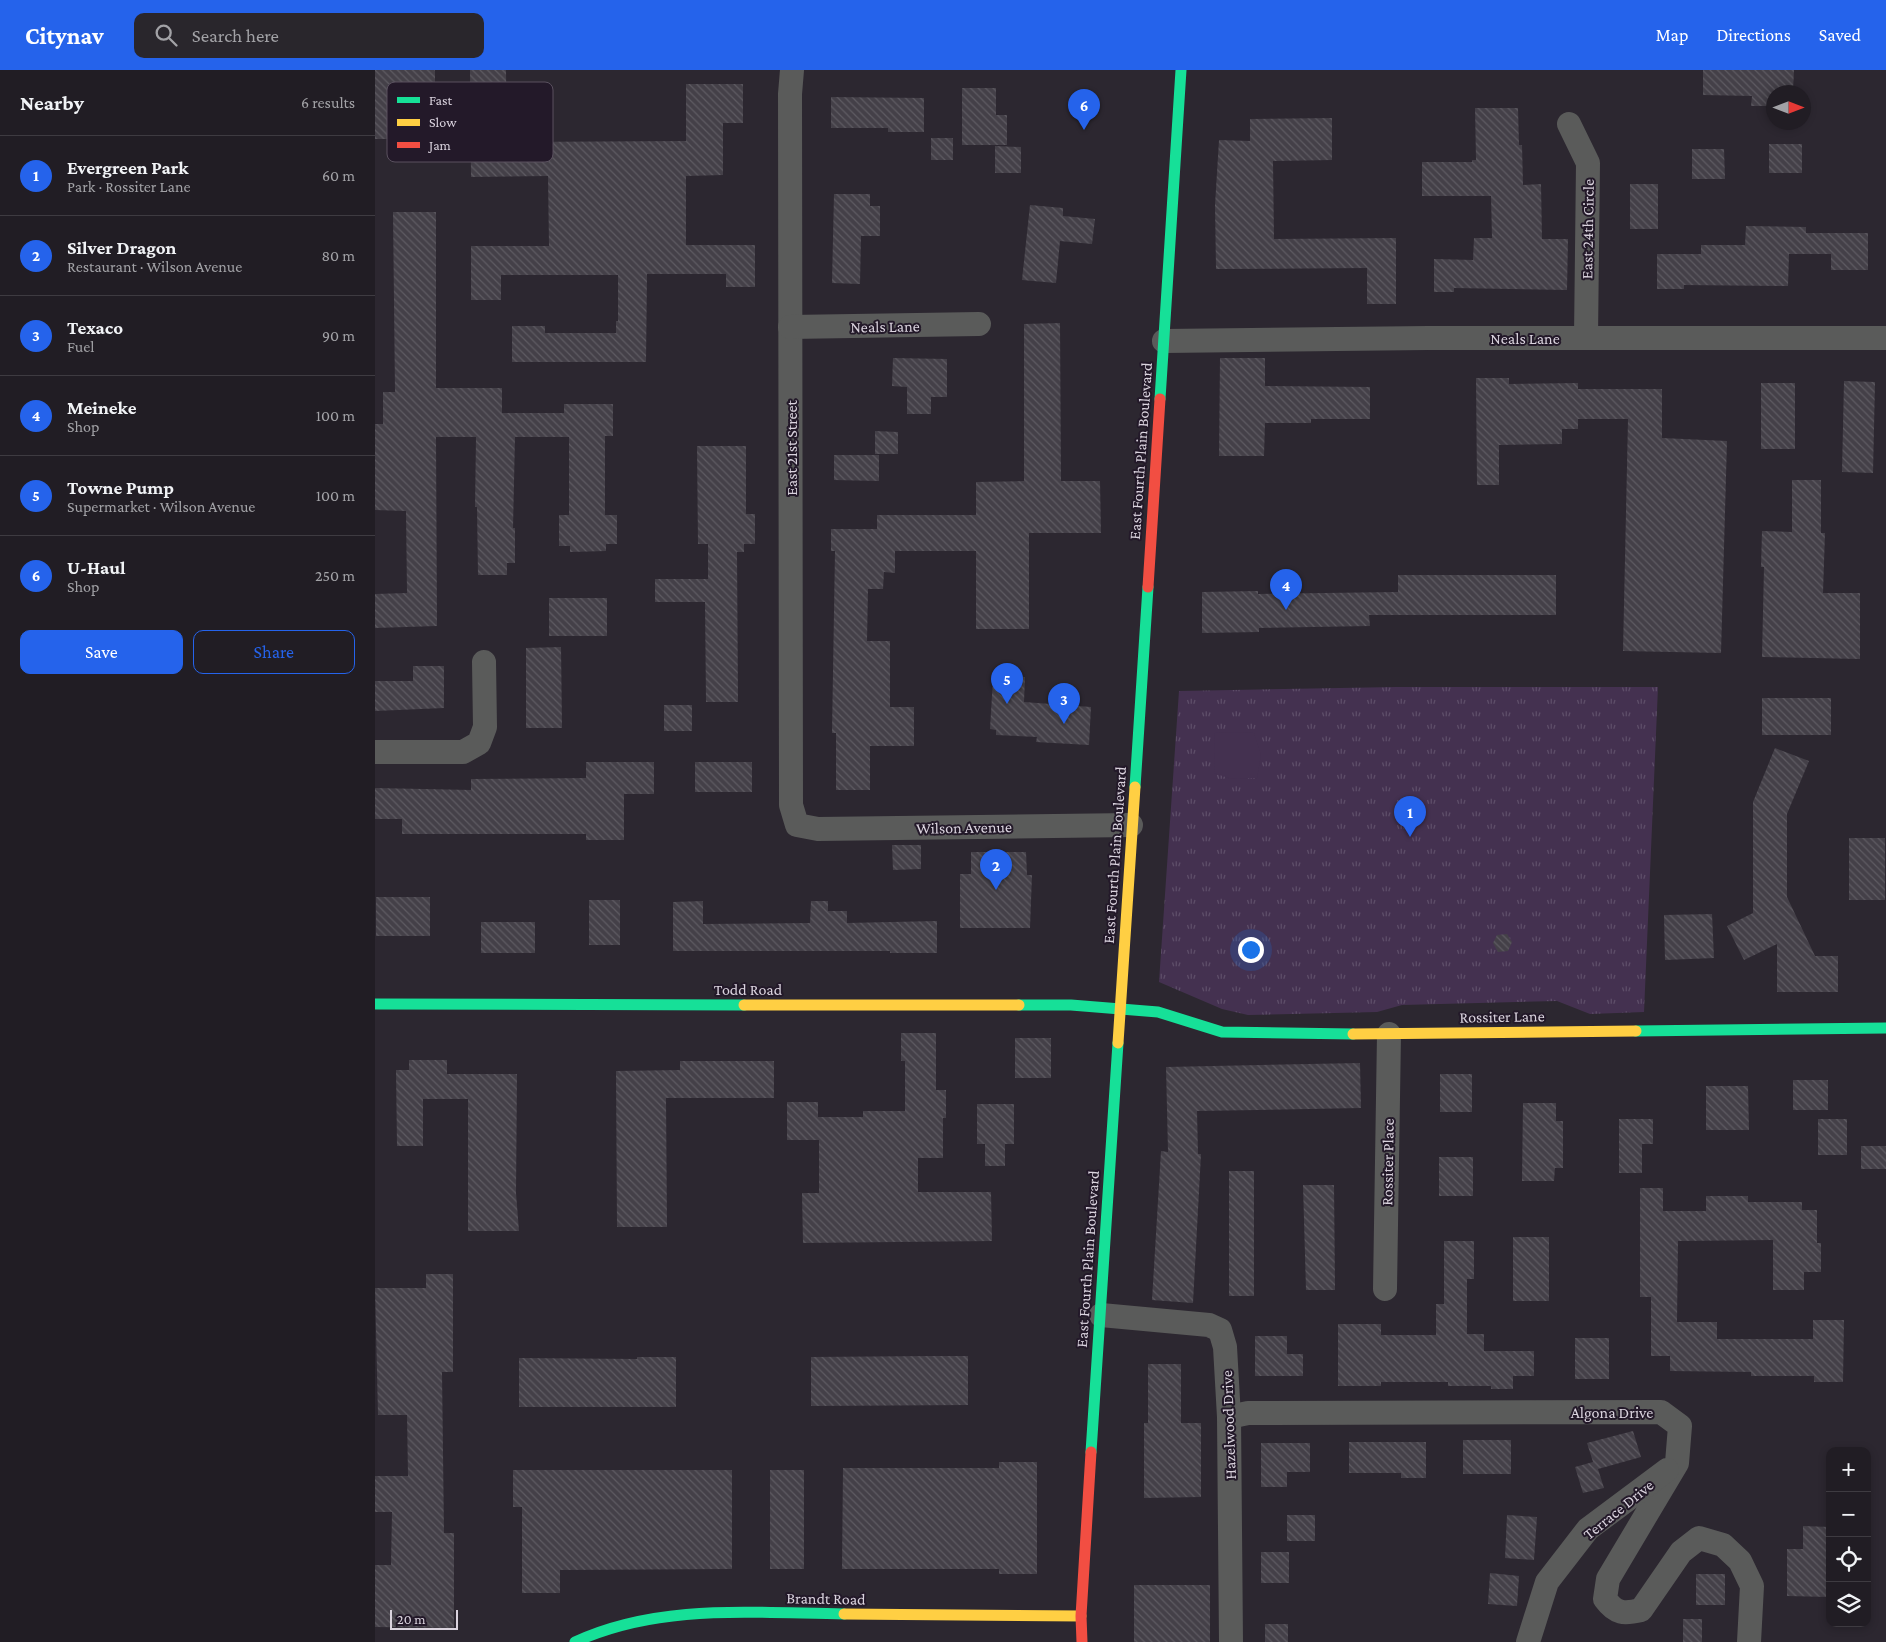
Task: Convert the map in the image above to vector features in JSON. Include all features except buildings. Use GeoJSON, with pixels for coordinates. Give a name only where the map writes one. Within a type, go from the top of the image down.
{"type":"FeatureCollection","features":[{"type":"Feature","properties":{"kind":"street","name":"East 21st Street"},"geometry":{"type":"LineString","coordinates":[[792,70],[790,94],[791,805],[797,825]]}},
{"type":"Feature","properties":{"kind":"street","name":"East Fourth Plain Boulevard"},"geometry":{"type":"LineString","coordinates":[[1082,1642],[1081,1616],[1110,1146],[1121,1008],[1131,825],[1181,70]]}},
{"type":"Feature","properties":{"kind":"street","name":"East 24th Circle"},"geometry":{"type":"LineString","coordinates":[[1569,124],[1588,162],[1586,338]]}},
{"type":"Feature","properties":{"kind":"street","name":"Neals Lane"},"geometry":{"type":"LineString","coordinates":[[791,327],[979,324]]}},
{"type":"Feature","properties":{"kind":"street","name":"Neals Lane"},"geometry":{"type":"LineString","coordinates":[[1164,341],[1886,338]]}},
{"type":"Feature","properties":{"kind":"street"},"geometry":{"type":"LineString","coordinates":[[375,752],[463,752],[479,743],[485,727],[484,662]]}},
{"type":"Feature","properties":{"kind":"street","name":"Wilson Avenue"},"geometry":{"type":"LineString","coordinates":[[797,825],[819,829],[1131,825]]}},
{"type":"Feature","properties":{"kind":"street","name":"Todd Road"},"geometry":{"type":"LineString","coordinates":[[375,1004],[1071,1006],[1121,1008]]}},
{"type":"Feature","properties":{"kind":"street","name":"Rossiter Lane"},"geometry":{"type":"LineString","coordinates":[[1121,1008],[1158,1012],[1222,1032],[1389,1034],[1886,1028]]}},
{"type":"Feature","properties":{"kind":"street","name":"Rossiter Place"},"geometry":{"type":"LineString","coordinates":[[1385,1289],[1389,1034]]}},
{"type":"Feature","properties":{"kind":"street","name":"Hazelwood Drive"},"geometry":{"type":"LineString","coordinates":[[1101,1315],[1209,1325],[1220,1330],[1225,1347],[1229,1417],[1231,1642]]}},
{"type":"Feature","properties":{"kind":"street","name":"Algona Drive"},"geometry":{"type":"LineString","coordinates":[[1229,1417],[1248,1413],[1661,1412],[1680,1426],[1677,1463],[1607,1579],[1605,1599],[1612,1609],[1623,1614],[1641,1610],[1681,1552],[1699,1538],[1723,1545],[1740,1561],[1752,1586],[1749,1642]]}},
{"type":"Feature","properties":{"kind":"street","name":"Terrace Drive"},"geometry":{"type":"LineString","coordinates":[[1528,1642],[1547,1582],[1588,1529],[1677,1463]]}},
{"type":"Feature","properties":{"kind":"street","name":"Brandt Road"},"geometry":{"type":"LineString","coordinates":[[575,1642],[598,1631],[640,1618],[697,1613],[1081,1616]]}},
{"type":"Feature","properties":{"kind":"green space"},"geometry":{"type":"Polygon","coordinates":[[[1396,687],[1658,687],[1644,1012],[1590,1014],[1557,1001],[1402,1005],[1377,1012],[1248,1015],[1222,1009],[1159,982],[1179,691],[1396,687]]]}},
{"type":"Feature","properties":{"kind":"green space"},"geometry":{"type":"Polygon","coordinates":[[[1215,732],[1254,733],[1261,755],[1257,778],[1231,779],[1214,773],[1215,732]]]}},
{"type":"Feature","properties":{"kind":"traffic: fast"},"geometry":{"type":"LineString","coordinates":[[1160,399],[1181,70]]}},
{"type":"Feature","properties":{"kind":"traffic: fast"},"geometry":{"type":"LineString","coordinates":[[1135,787],[1148,587]]}},
{"type":"Feature","properties":{"kind":"traffic: fast"},"geometry":{"type":"LineString","coordinates":[[375,1004],[744,1005]]}},
{"type":"Feature","properties":{"kind":"traffic: fast"},"geometry":{"type":"LineString","coordinates":[[1019,1005],[1071,1005],[1158,1012],[1222,1032],[1353,1034]]}},
{"type":"Feature","properties":{"kind":"traffic: fast"},"geometry":{"type":"LineString","coordinates":[[1636,1031],[1886,1028]]}},
{"type":"Feature","properties":{"kind":"traffic: fast"},"geometry":{"type":"LineString","coordinates":[[1091,1452],[1118,1043]]}},
{"type":"Feature","properties":{"kind":"traffic: fast"},"geometry":{"type":"LineString","coordinates":[[575,1642],[607,1630],[640,1621],[673,1616],[741,1612],[844,1614]]}},
{"type":"Feature","properties":{"kind":"traffic: slow"},"geometry":{"type":"LineString","coordinates":[[1118,1043],[1135,787]]}},
{"type":"Feature","properties":{"kind":"traffic: slow"},"geometry":{"type":"LineString","coordinates":[[744,1005],[1019,1005]]}},
{"type":"Feature","properties":{"kind":"traffic: slow"},"geometry":{"type":"LineString","coordinates":[[1353,1034],[1636,1031]]}},
{"type":"Feature","properties":{"kind":"traffic: slow"},"geometry":{"type":"LineString","coordinates":[[844,1614],[1081,1616]]}},
{"type":"Feature","properties":{"kind":"traffic: jam"},"geometry":{"type":"LineString","coordinates":[[1148,587],[1160,399]]}},
{"type":"Feature","properties":{"kind":"traffic: jam"},"geometry":{"type":"LineString","coordinates":[[1082,1642],[1081,1616],[1091,1452]]}},
{"type":"Feature","properties":{"kind":"place","name":"U-Haul"},"geometry":{"type":"Point","coordinates":[1084,130]}},
{"type":"Feature","properties":{"kind":"place","name":"Meineke"},"geometry":{"type":"Point","coordinates":[1286,610]}},
{"type":"Feature","properties":{"kind":"place","name":"Towne Pump"},"geometry":{"type":"Point","coordinates":[1007,704]}},
{"type":"Feature","properties":{"kind":"place","name":"Texaco"},"geometry":{"type":"Point","coordinates":[1064,724]}},
{"type":"Feature","properties":{"kind":"place","name":"Evergreen Park"},"geometry":{"type":"Point","coordinates":[1410,837]}},
{"type":"Feature","properties":{"kind":"place","name":"Silver Dragon"},"geometry":{"type":"Point","coordinates":[996,890]}}]}
